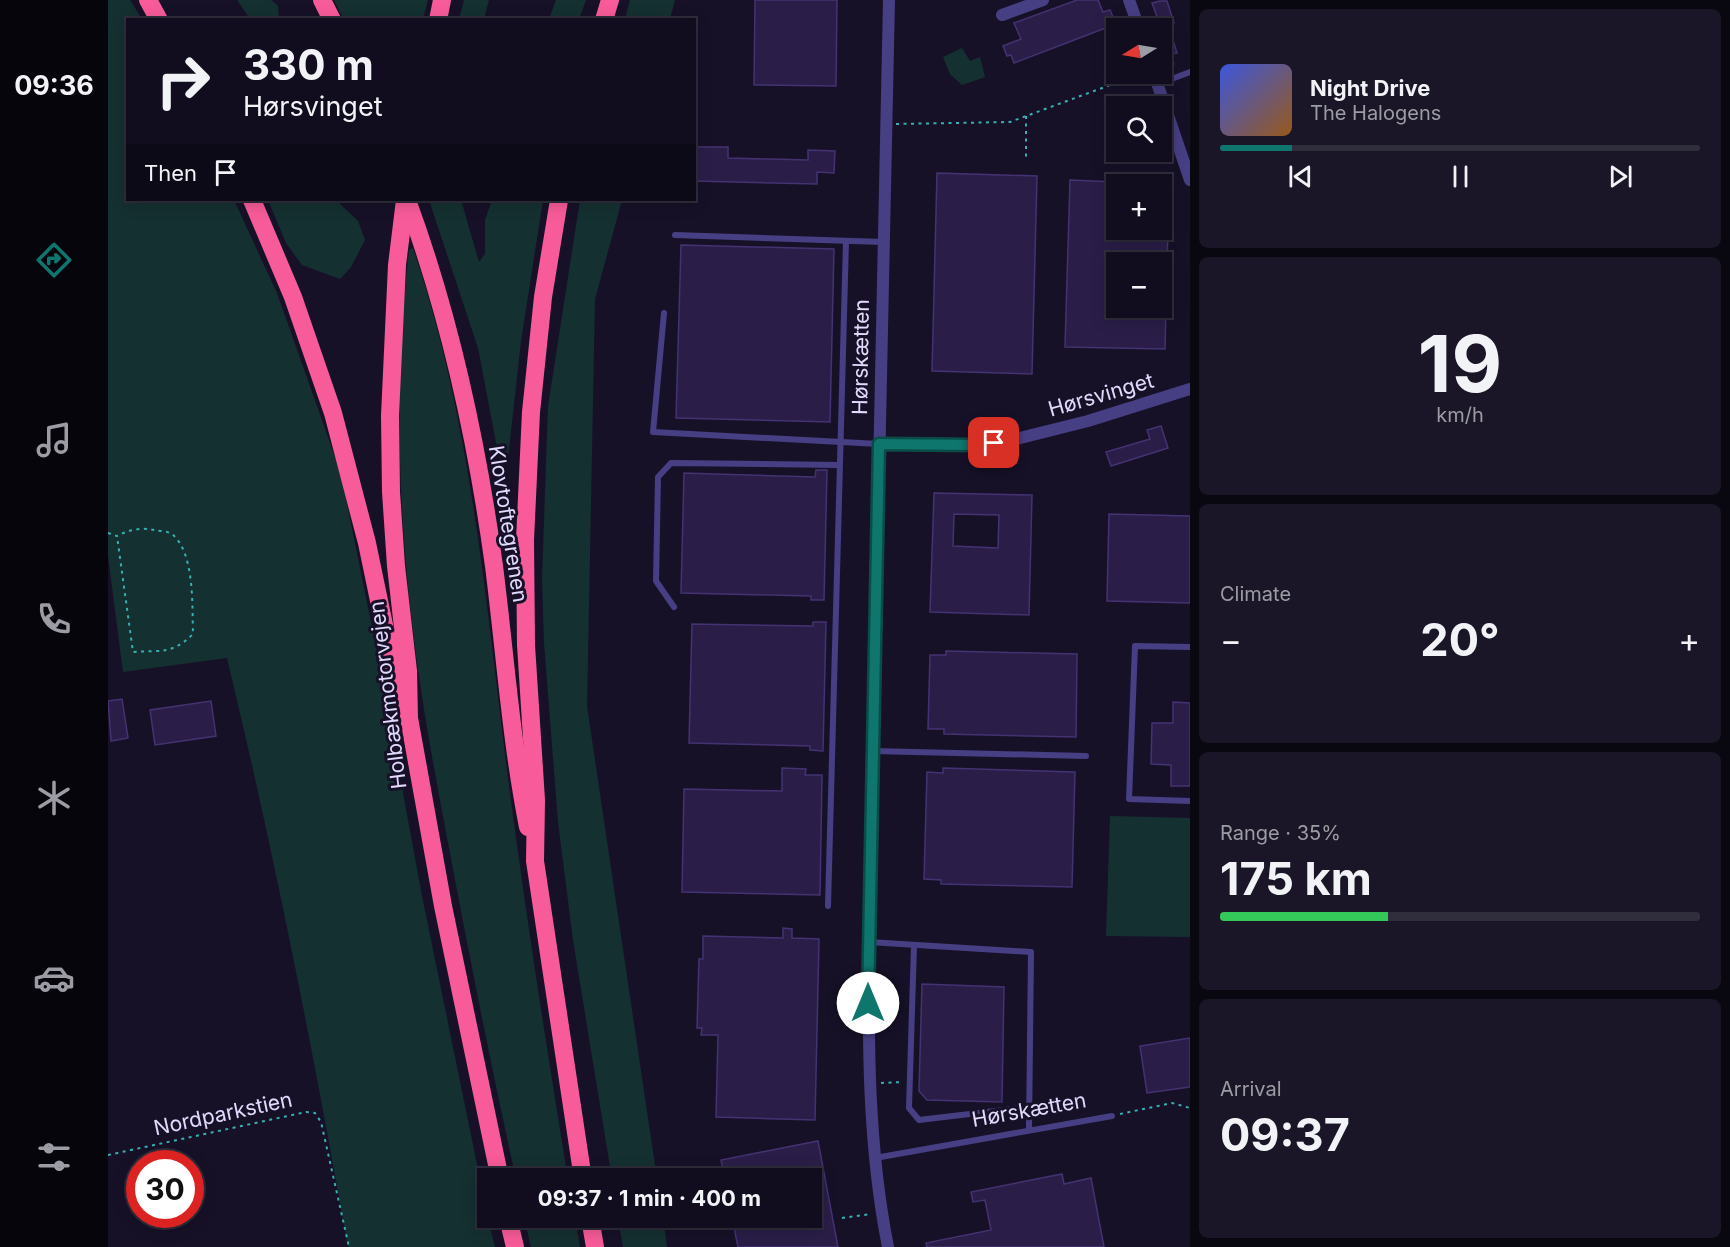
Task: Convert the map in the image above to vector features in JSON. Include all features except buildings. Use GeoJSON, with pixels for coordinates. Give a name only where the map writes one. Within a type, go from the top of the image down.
{"type":"FeatureCollection","features":[{"type":"Feature","properties":{"kind":"highway"},"geometry":{"type":"LineString","coordinates":[[148,0],[158,18]]}},
{"type":"Feature","properties":{"kind":"highway"},"geometry":{"type":"LineString","coordinates":[[322,0],[331,18]]}},
{"type":"Feature","properties":{"kind":"highway"},"geometry":{"type":"LineString","coordinates":[[438,18],[442,0]]}},
{"type":"Feature","properties":{"kind":"highway"},"geometry":{"type":"LineString","coordinates":[[605,18],[610,0]]}},
{"type":"Feature","properties":{"kind":"highway"},"geometry":{"type":"LineString","coordinates":[[252,201],[292,297],[333,413],[367,543],[394,674],[409,718]]}},
{"type":"Feature","properties":{"kind":"highway","name":"Holbækmotorvejen"},"geometry":{"type":"LineString","coordinates":[[406,201],[397,265],[390,383],[391,492],[396,566],[408,671],[409,718],[443,906],[498,1168]]}},
{"type":"Feature","properties":{"kind":"highway","name":"Klovtoftegrenen"},"geometry":{"type":"LineString","coordinates":[[406,201],[426,255],[448,334],[477,461],[494,566],[523,803],[535,861]]}},
{"type":"Feature","properties":{"kind":"highway"},"geometry":{"type":"LineString","coordinates":[[559,201],[538,335],[526,487],[526,634],[536,800],[535,861],[557,1020],[581,1168]]}},
{"type":"Feature","properties":{"kind":"highway"},"geometry":{"type":"LineString","coordinates":[[510,1228],[515,1247]]}},
{"type":"Feature","properties":{"kind":"highway"},"geometry":{"type":"LineString","coordinates":[[592,1228],[595,1247]]}},
{"type":"Feature","properties":{"kind":"street","name":"Hørskætten"},"geometry":{"type":"LineString","coordinates":[[888,1247],[874,1158],[869,1083],[869,942],[889,0]]}},
{"type":"Feature","properties":{"kind":"street"},"geometry":{"type":"LineString","coordinates":[[1002,15],[1044,0]]}},
{"type":"Feature","properties":{"kind":"street"},"geometry":{"type":"LineString","coordinates":[[1129,0],[1135,18]]}},
{"type":"Feature","properties":{"kind":"street"},"geometry":{"type":"LineString","coordinates":[[1158,84],[1188,165],[1190,180]]}},
{"type":"Feature","properties":{"kind":"street","name":"Hørsvinget"},"geometry":{"type":"LineString","coordinates":[[879,444],[980,445],[1008,441],[1088,421],[1190,389]]}},
{"type":"Feature","properties":{"kind":"lane"},"geometry":{"type":"LineString","coordinates":[[1172,76],[1190,72]]}},
{"type":"Feature","properties":{"kind":"lane"},"geometry":{"type":"LineString","coordinates":[[675,235],[883,242]]}},
{"type":"Feature","properties":{"kind":"lane"},"geometry":{"type":"LineString","coordinates":[[828,906],[846,241]]}},
{"type":"Feature","properties":{"kind":"lane"},"geometry":{"type":"LineString","coordinates":[[664,314],[653,432],[879,444]]}},
{"type":"Feature","properties":{"kind":"lane"},"geometry":{"type":"LineString","coordinates":[[674,607],[656,581],[658,477],[671,463],[839,465]]}},
{"type":"Feature","properties":{"kind":"lane"},"geometry":{"type":"LineString","coordinates":[[1190,646],[1135,646],[1129,799],[1190,801]]}},
{"type":"Feature","properties":{"kind":"lane"},"geometry":{"type":"LineString","coordinates":[[873,751],[1086,756]]}},
{"type":"Feature","properties":{"kind":"lane"},"geometry":{"type":"LineString","coordinates":[[869,942],[1031,952],[1029,1130]]}},
{"type":"Feature","properties":{"kind":"lane"},"geometry":{"type":"LineString","coordinates":[[914,945],[909,1108],[919,1120],[1029,1107]]}},
{"type":"Feature","properties":{"kind":"lane","name":"Hørskætten"},"geometry":{"type":"LineString","coordinates":[[874,1158],[1112,1116]]}},
{"type":"Feature","properties":{"kind":"path"},"geometry":{"type":"LineString","coordinates":[[886,124],[1010,122],[1113,84]]}},
{"type":"Feature","properties":{"kind":"path"},"geometry":{"type":"LineString","coordinates":[[1026,116],[1026,160]]}},
{"type":"Feature","properties":{"kind":"path"},"geometry":{"type":"LineString","coordinates":[[148,528],[171,533],[184,550],[192,595],[193,634],[181,646],[169,650],[133,652],[117,536],[125,531],[148,528]]}},
{"type":"Feature","properties":{"kind":"path"},"geometry":{"type":"LineString","coordinates":[[108,533],[117,536]]}},
{"type":"Feature","properties":{"kind":"path"},"geometry":{"type":"LineString","coordinates":[[869,1083],[909,1082]]}},
{"type":"Feature","properties":{"kind":"path","name":"Hørskætten"},"geometry":{"type":"LineString","coordinates":[[1112,1116],[1172,1103],[1190,1108]]}},
{"type":"Feature","properties":{"kind":"path","name":"Nordparkstien"},"geometry":{"type":"LineString","coordinates":[[108,1155],[306,1112],[315,1113],[321,1122],[349,1247]]}},
{"type":"Feature","properties":{"kind":"path"},"geometry":{"type":"LineString","coordinates":[[842,1218],[881,1213]]}},
{"type":"Feature","properties":{"kind":"green space"},"geometry":{"type":"Polygon","coordinates":[[[108,0],[130,0],[141,18],[126,18],[126,201],[234,201],[277,293],[341,474],[377,652],[422,896],[478,1168],[477,1228],[490,1228],[495,1247],[348,1247],[292,952],[227,658],[123,672],[108,556],[108,0]]]}},
{"type":"Feature","properties":{"kind":"green space"},"geometry":{"type":"Polygon","coordinates":[[[237,0],[271,0],[278,6],[279,18],[249,18],[237,0]]]}},
{"type":"Feature","properties":{"kind":"green space"},"geometry":{"type":"Polygon","coordinates":[[[334,0],[428,0],[423,18],[343,18],[334,0]]]}},
{"type":"Feature","properties":{"kind":"green space"},"geometry":{"type":"Polygon","coordinates":[[[464,0],[489,0],[484,18],[459,18],[464,0]]]}},
{"type":"Feature","properties":{"kind":"green space"},"geometry":{"type":"Polygon","coordinates":[[[556,0],[586,0],[579,18],[549,18],[556,0]]]}},
{"type":"Feature","properties":{"kind":"green space"},"geometry":{"type":"Polygon","coordinates":[[[630,0],[675,0],[670,18],[625,18],[630,0]]]}},
{"type":"Feature","properties":{"kind":"green space"},"geometry":{"type":"Polygon","coordinates":[[[962,48],[970,61],[980,57],[985,77],[962,85],[950,74],[943,57],[962,48]]]}},
{"type":"Feature","properties":{"kind":"green space"},"geometry":{"type":"Polygon","coordinates":[[[268,201],[337,201],[358,221],[365,240],[351,267],[340,279],[302,265],[286,243],[268,201]]]}},
{"type":"Feature","properties":{"kind":"green space"},"geometry":{"type":"Polygon","coordinates":[[[429,201],[461,201],[479,262],[485,254],[485,220],[492,201],[543,201],[521,341],[508,458],[499,458],[478,348],[429,201]]]}},
{"type":"Feature","properties":{"kind":"green space"},"geometry":{"type":"Polygon","coordinates":[[[580,201],[622,201],[595,299],[587,706],[655,1168],[610,1168],[573,940],[558,822],[544,643],[542,579],[548,406],[580,201]]]}},
{"type":"Feature","properties":{"kind":"green space"},"geometry":{"type":"Polygon","coordinates":[[[413,248],[432,308],[460,429],[471,491],[525,903],[566,1168],[514,1168],[467,943],[425,714],[407,576],[401,483],[401,343],[409,250],[413,248]]]}},
{"type":"Feature","properties":{"kind":"green space"},"geometry":{"type":"Polygon","coordinates":[[[1110,816],[1190,818],[1190,937],[1106,936],[1110,816]]]}},
{"type":"Feature","properties":{"kind":"green space"},"geometry":{"type":"Polygon","coordinates":[[[526,1228],[577,1228],[580,1247],[531,1247],[526,1228]]]}},
{"type":"Feature","properties":{"kind":"green space"},"geometry":{"type":"Polygon","coordinates":[[[620,1228],[664,1228],[667,1247],[623,1247],[620,1228]]]}},
{"type":"Feature","properties":{"kind":"route"},"geometry":{"type":"LineString","coordinates":[[868,1003],[879,444],[980,445],[994,443]]}}]}
